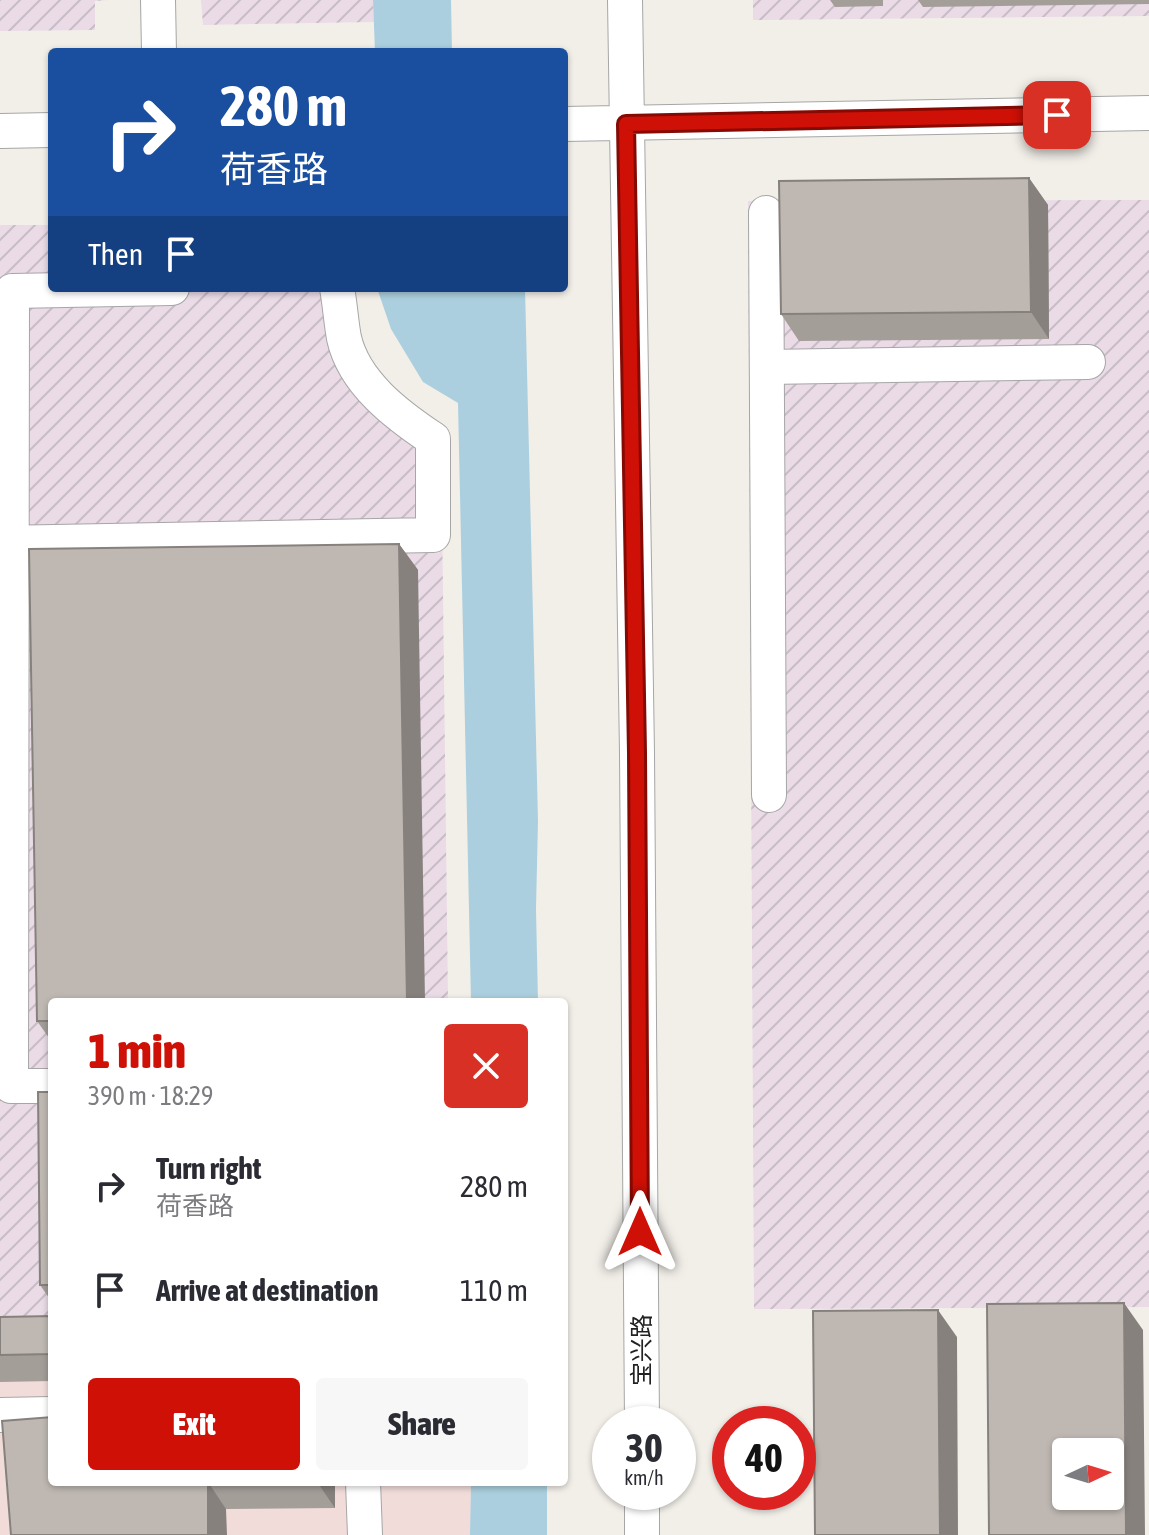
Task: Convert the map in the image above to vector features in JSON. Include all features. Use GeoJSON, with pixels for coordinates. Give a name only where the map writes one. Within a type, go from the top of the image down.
{"type":"FeatureCollection","features":[{"type":"Feature","properties":{"kind":"street"},"geometry":{"type":"LineString","coordinates":[[158,0],[159,48]]}},
{"type":"Feature","properties":{"kind":"street","name":"宝兴路"},"geometry":{"type":"LineString","coordinates":[[625,0],[637,769],[642,1406]]}},
{"type":"Feature","properties":{"kind":"street"},"geometry":{"type":"LineString","coordinates":[[568,124],[1149,113]]}},
{"type":"Feature","properties":{"kind":"street"},"geometry":{"type":"LineString","coordinates":[[0,131],[48,130]]}},
{"type":"Feature","properties":{"kind":"street"},"geometry":{"type":"LineString","coordinates":[[766,213],[769,795]]}},
{"type":"Feature","properties":{"kind":"street"},"geometry":{"type":"LineString","coordinates":[[48,290],[12,291],[6,542],[5,1086],[48,1086]]}},
{"type":"Feature","properties":{"kind":"street"},"geometry":{"type":"LineString","coordinates":[[6,542],[433,535],[433,439],[400,417],[356,367],[344,340],[338,292]]}},
{"type":"Feature","properties":{"kind":"street"},"geometry":{"type":"LineString","coordinates":[[767,367],[1088,362]]}},
{"type":"Feature","properties":{"kind":"street"},"geometry":{"type":"LineString","coordinates":[[0,1415],[48,1414]]}},
{"type":"Feature","properties":{"kind":"street"},"geometry":{"type":"LineString","coordinates":[[363,1486],[365,1535]]}},
{"type":"Feature","properties":{"kind":"street"},"geometry":{"type":"LineString","coordinates":[[642,1510],[642,1535]]}},
{"type":"Feature","properties":{"kind":"shaded area"},"geometry":{"type":"Polygon","coordinates":[[[0,0],[109,0],[95,1],[95,30],[0,31],[0,0]]]}},
{"type":"Feature","properties":{"kind":"shaded area"},"geometry":{"type":"Polygon","coordinates":[[[201,0],[373,0],[374,22],[203,25],[201,0]]]}},
{"type":"Feature","properties":{"kind":"shaded area"},"geometry":{"type":"Polygon","coordinates":[[[753,0],[1149,0],[1149,16],[753,20],[753,0]]]}},
{"type":"Feature","properties":{"kind":"shaded area"},"geometry":{"type":"Polygon","coordinates":[[[1149,200],[1149,1307],[754,1309],[748,201],[1149,200]]]}},
{"type":"Feature","properties":{"kind":"shaded area"},"geometry":{"type":"Polygon","coordinates":[[[0,225],[48,225],[48,292],[349,292],[351,323],[390,396],[441,429],[448,998],[48,998],[48,1332],[0,1332],[0,225]]]}},
{"type":"Feature","properties":{"kind":"shaded area"},"geometry":{"type":"Polygon","coordinates":[[[48,1332],[48,1486],[471,1486],[470,1535],[0,1535],[0,1333],[48,1332]]]}},
{"type":"Feature","properties":{"kind":"water"},"geometry":{"type":"Polygon","coordinates":[[[373,0],[451,0],[452,48],[375,48],[373,0]]]}},
{"type":"Feature","properties":{"kind":"water"},"geometry":{"type":"Polygon","coordinates":[[[378,292],[525,292],[538,821],[538,998],[471,998],[458,403],[423,382],[391,329],[378,292]]]}},
{"type":"Feature","properties":{"kind":"water"},"geometry":{"type":"Polygon","coordinates":[[[471,1486],[547,1486],[547,1535],[470,1535],[471,1486]]]}},
{"type":"Feature","properties":{"kind":"building"},"geometry":{"type":"Polygon","coordinates":[[[1029,178],[1031,312],[781,314],[779,181],[1029,178]]]}},
{"type":"Feature","properties":{"kind":"building"},"geometry":{"type":"Polygon","coordinates":[[[399,544],[407,998],[48,998],[48,1021],[37,1021],[29,549],[399,544]]]}},
{"type":"Feature","properties":{"kind":"building"},"geometry":{"type":"Polygon","coordinates":[[[38,1092],[48,1092],[48,1285],[40,1285],[38,1092]]]}},
{"type":"Feature","properties":{"kind":"building"},"geometry":{"type":"Polygon","coordinates":[[[1124,1303],[1126,1535],[989,1535],[987,1304],[1124,1303]]]}},
{"type":"Feature","properties":{"kind":"building"},"geometry":{"type":"Polygon","coordinates":[[[938,1310],[940,1535],[815,1535],[813,1311],[938,1310]]]}},
{"type":"Feature","properties":{"kind":"building"},"geometry":{"type":"Polygon","coordinates":[[[48,1316],[48,1354],[0,1355],[0,1317],[48,1316]]]}},
{"type":"Feature","properties":{"kind":"building"},"geometry":{"type":"Polygon","coordinates":[[[48,1417],[48,1486],[208,1486],[208,1535],[11,1535],[2,1421],[48,1417]]]}},
{"type":"Feature","properties":{"kind":"route"},"geometry":{"type":"LineString","coordinates":[[640,1232],[637,753],[626,124],[1057,115]]}}]}
